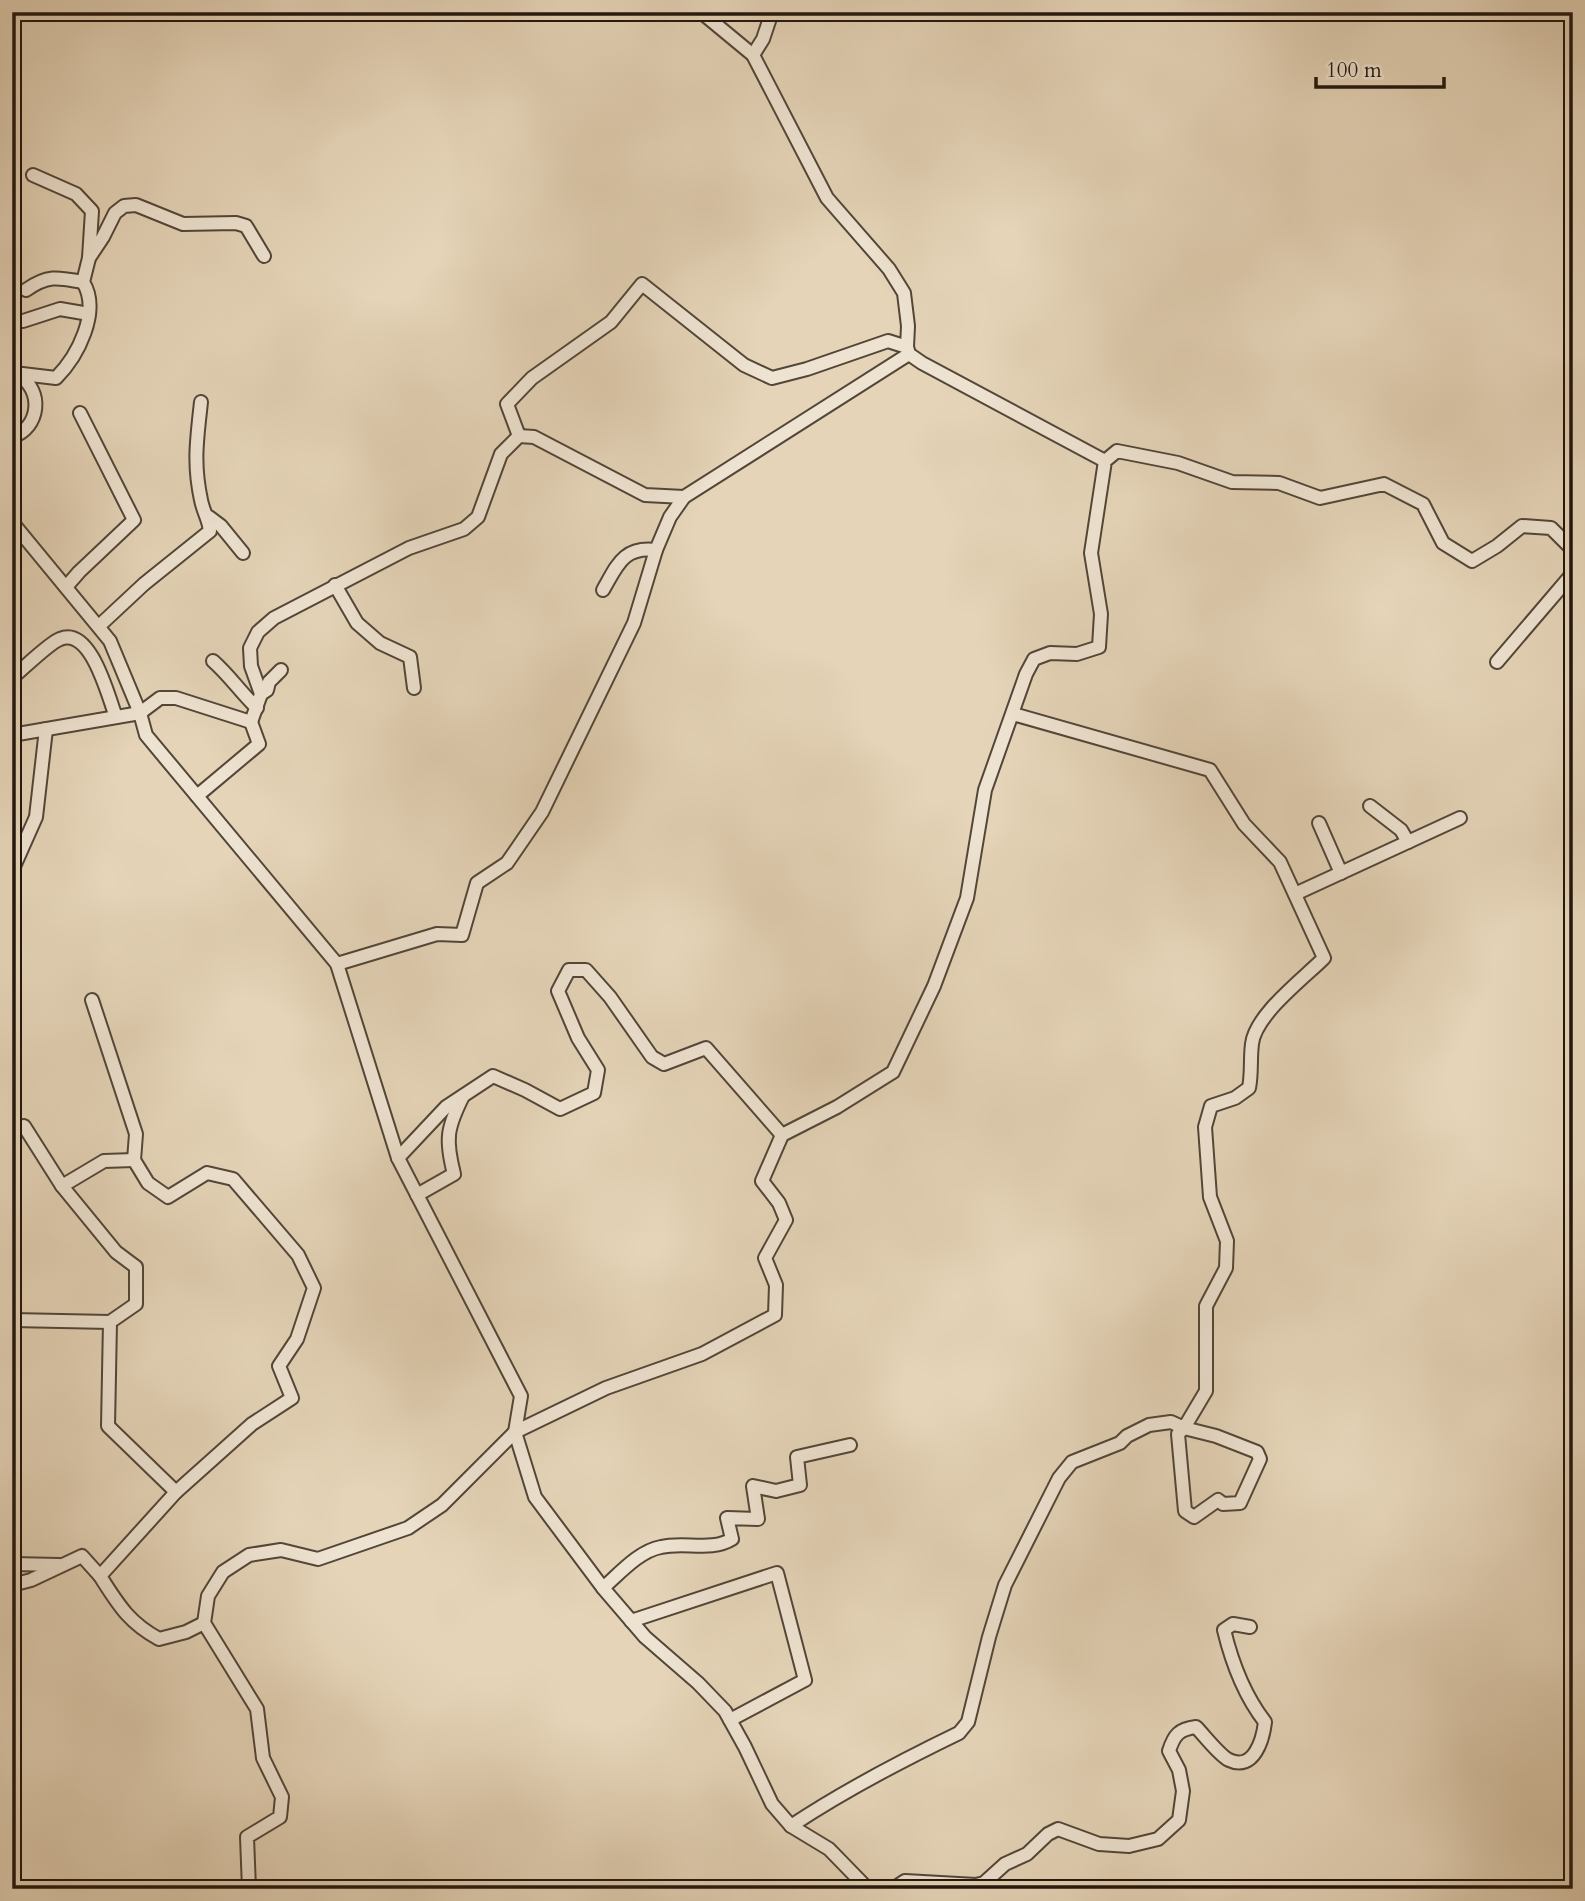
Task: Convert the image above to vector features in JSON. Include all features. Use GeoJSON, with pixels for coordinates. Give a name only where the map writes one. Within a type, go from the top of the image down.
{"type":"FeatureCollection","features":[{"type":"Feature","properties":{"kind":"street"},"geometry":{"type":"LineString","coordinates":[[701,12],[752,55],[827,198],[889,269],[904,293],[908,351]]}},
{"type":"Feature","properties":{"kind":"street"},"geometry":{"type":"LineString","coordinates":[[752,55],[763,39],[772,12]]}},
{"type":"Feature","properties":{"kind":"street"},"geometry":{"type":"LineString","coordinates":[[13,373],[56,378],[66,368],[81,340],[89,314],[88,291],[83,282],[89,258],[92,211],[76,194],[33,175]]}},
{"type":"Feature","properties":{"kind":"street"},"geometry":{"type":"LineString","coordinates":[[89,258],[115,213],[124,206],[135,205],[183,224],[236,223],[246,226],[264,256]]}},
{"type":"Feature","properties":{"kind":"street"},"geometry":{"type":"LineString","coordinates":[[26,290],[41,280],[65,278],[83,282]]}},
{"type":"Feature","properties":{"kind":"street"},"geometry":{"type":"LineString","coordinates":[[519,436],[507,404],[532,379],[611,322],[642,284],[744,365],[772,378],[888,341],[908,351],[922,363],[1105,461]]}},
{"type":"Feature","properties":{"kind":"street"},"geometry":{"type":"LineString","coordinates":[[23,321],[60,309],[89,314]]}},
{"type":"Feature","properties":{"kind":"street"},"geometry":{"type":"LineString","coordinates":[[337,964],[437,934],[462,935],[477,883],[508,863],[542,813],[634,623],[656,550],[670,517],[684,497],[908,351]]}},
{"type":"Feature","properties":{"kind":"street"},"geometry":{"type":"LineString","coordinates":[[12,438],[32,422],[36,404],[32,385],[13,373]]}},
{"type":"Feature","properties":{"kind":"street"},"geometry":{"type":"LineString","coordinates":[[99,626],[144,584],[211,531],[209,517],[202,504],[195,458],[201,402]]}},
{"type":"Feature","properties":{"kind":"street"},"geometry":{"type":"LineString","coordinates":[[66,587],[134,520],[80,413]]}},
{"type":"Feature","properties":{"kind":"street"},"geometry":{"type":"LineString","coordinates":[[197,796],[259,744],[251,722],[261,694],[251,667],[250,648],[258,632],[274,618],[335,584],[409,548],[464,530],[478,517],[501,454],[519,436],[534,437],[645,495],[684,497]]}},
{"type":"Feature","properties":{"kind":"street"},"geometry":{"type":"LineString","coordinates":[[249,1889],[247,1837],[280,1817],[282,1797],[263,1758],[257,1709],[204,1623],[208,1596],[223,1572],[249,1555],[281,1550],[318,1559],[408,1528],[442,1505],[515,1433],[606,1388],[702,1354],[775,1315],[776,1285],[765,1258],[786,1220],[779,1203],[762,1181],[782,1135],[837,1107],[893,1072],[934,986],[967,898],[985,790],[1034,659],[1050,653],[1077,654],[1099,647],[1101,614],[1090,554],[1105,461],[1117,451],[1178,463],[1232,482],[1279,483],[1320,498],[1384,484],[1423,505],[1443,543],[1472,561],[1497,546],[1521,526],[1551,528],[1573,550]]}},
{"type":"Feature","properties":{"kind":"street"},"geometry":{"type":"LineString","coordinates":[[209,517],[221,526],[243,553]]}},
{"type":"Feature","properties":{"kind":"street"},"geometry":{"type":"LineString","coordinates":[[12,522],[110,640],[140,713],[146,735],[337,964],[398,1158],[521,1396],[515,1433],[536,1497],[603,1588],[645,1637],[725,1710],[772,1804],[791,1826],[829,1849],[868,1889]]}},
{"type":"Feature","properties":{"kind":"street"},"geometry":{"type":"LineString","coordinates":[[603,590],[621,558],[643,548],[656,550]]}},
{"type":"Feature","properties":{"kind":"street"},"geometry":{"type":"LineString","coordinates":[[1497,662],[1573,573]]}},
{"type":"Feature","properties":{"kind":"street"},"geometry":{"type":"LineString","coordinates":[[335,584],[357,623],[380,643],[410,657],[414,688]]}},
{"type":"Feature","properties":{"kind":"street"},"geometry":{"type":"LineString","coordinates":[[12,678],[60,638],[74,638],[86,646],[93,658],[116,717]]}},
{"type":"Feature","properties":{"kind":"street"},"geometry":{"type":"LineString","coordinates":[[213,661],[230,675],[240,693],[257,708]]}},
{"type":"Feature","properties":{"kind":"street"},"geometry":{"type":"LineString","coordinates":[[261,694],[281,670]]}},
{"type":"Feature","properties":{"kind":"street"},"geometry":{"type":"LineString","coordinates":[[12,735],[140,713],[160,698],[176,698],[251,722]]}},
{"type":"Feature","properties":{"kind":"street"},"geometry":{"type":"LineString","coordinates":[[791,1826],[826,1803],[852,1791],[870,1777],[959,1732],[968,1722],[1005,1585],[1059,1479],[1072,1462],[1120,1443],[1149,1424],[1171,1422],[1184,1428],[1216,1436],[1257,1452],[1260,1459],[1240,1503],[1223,1504],[1218,1500],[1194,1517],[1185,1511],[1178,1434],[1184,1428],[1206,1391],[1206,1306],[1226,1268],[1227,1241],[1210,1197],[1205,1127],[1211,1106],[1235,1098],[1249,1088],[1252,1043],[1261,1020],[1324,958],[1280,862],[1244,824],[1210,770],[1013,714]]}},
{"type":"Feature","properties":{"kind":"street"},"geometry":{"type":"LineString","coordinates":[[12,871],[36,817],[46,729]]}},
{"type":"Feature","properties":{"kind":"street"},"geometry":{"type":"LineString","coordinates":[[1370,806],[1401,830],[1408,842]]}},
{"type":"Feature","properties":{"kind":"street"},"geometry":{"type":"LineString","coordinates":[[1295,894],[1460,818]]}},
{"type":"Feature","properties":{"kind":"street"},"geometry":{"type":"LineString","coordinates":[[1320,823],[1341,873]]}},
{"type":"Feature","properties":{"kind":"street"},"geometry":{"type":"LineString","coordinates":[[398,1158],[446,1107],[493,1076],[560,1109],[594,1093],[598,1070],[578,1038],[558,991],[569,970],[586,970],[610,997],[652,1057],[664,1064],[706,1048],[782,1135]]}},
{"type":"Feature","properties":{"kind":"street"},"geometry":{"type":"LineString","coordinates":[[92,1000],[136,1134],[134,1160],[148,1183],[168,1197],[207,1173],[233,1179],[298,1255],[314,1288],[297,1339],[279,1366],[292,1398],[252,1424],[176,1492],[100,1576]]}},
{"type":"Feature","properties":{"kind":"street"},"geometry":{"type":"LineString","coordinates":[[418,1195],[454,1174],[449,1152],[450,1122],[463,1096]]}},
{"type":"Feature","properties":{"kind":"street"},"geometry":{"type":"LineString","coordinates":[[12,1320],[110,1322],[135,1304],[136,1267],[116,1252],[62,1186],[24,1126]]}},
{"type":"Feature","properties":{"kind":"street"},"geometry":{"type":"LineString","coordinates":[[62,1186],[104,1161],[134,1160]]}},
{"type":"Feature","properties":{"kind":"street"},"geometry":{"type":"LineString","coordinates":[[110,1322],[108,1426],[176,1492]]}},
{"type":"Feature","properties":{"kind":"street"},"geometry":{"type":"LineString","coordinates":[[603,1588],[645,1552],[674,1545],[723,1545],[732,1539],[727,1518],[758,1519],[753,1486],[776,1490],[800,1485],[797,1457],[850,1445]]}},
{"type":"Feature","properties":{"kind":"street"},"geometry":{"type":"LineString","coordinates":[[12,1585],[31,1580],[82,1556],[100,1576],[125,1615],[140,1629],[159,1639],[186,1632],[204,1623]]}},
{"type":"Feature","properties":{"kind":"street"},"geometry":{"type":"LineString","coordinates":[[12,1564],[63,1565]]}},
{"type":"Feature","properties":{"kind":"street"},"geometry":{"type":"LineString","coordinates":[[631,1621],[777,1573],[806,1680],[730,1720]]}},
{"type":"Feature","properties":{"kind":"street"},"geometry":{"type":"LineString","coordinates":[[893,1889],[905,1881],[976,1885],[984,1883],[1005,1864],[1027,1854],[1048,1834],[1058,1829],[1099,1844],[1129,1846],[1158,1839],[1179,1819],[1183,1791],[1179,1770],[1169,1751],[1174,1737],[1184,1728],[1196,1727],[1228,1760],[1241,1762],[1254,1756],[1263,1740],[1265,1722],[1253,1707],[1242,1684],[1231,1659],[1224,1630],[1233,1624],[1250,1626]]}}]}
